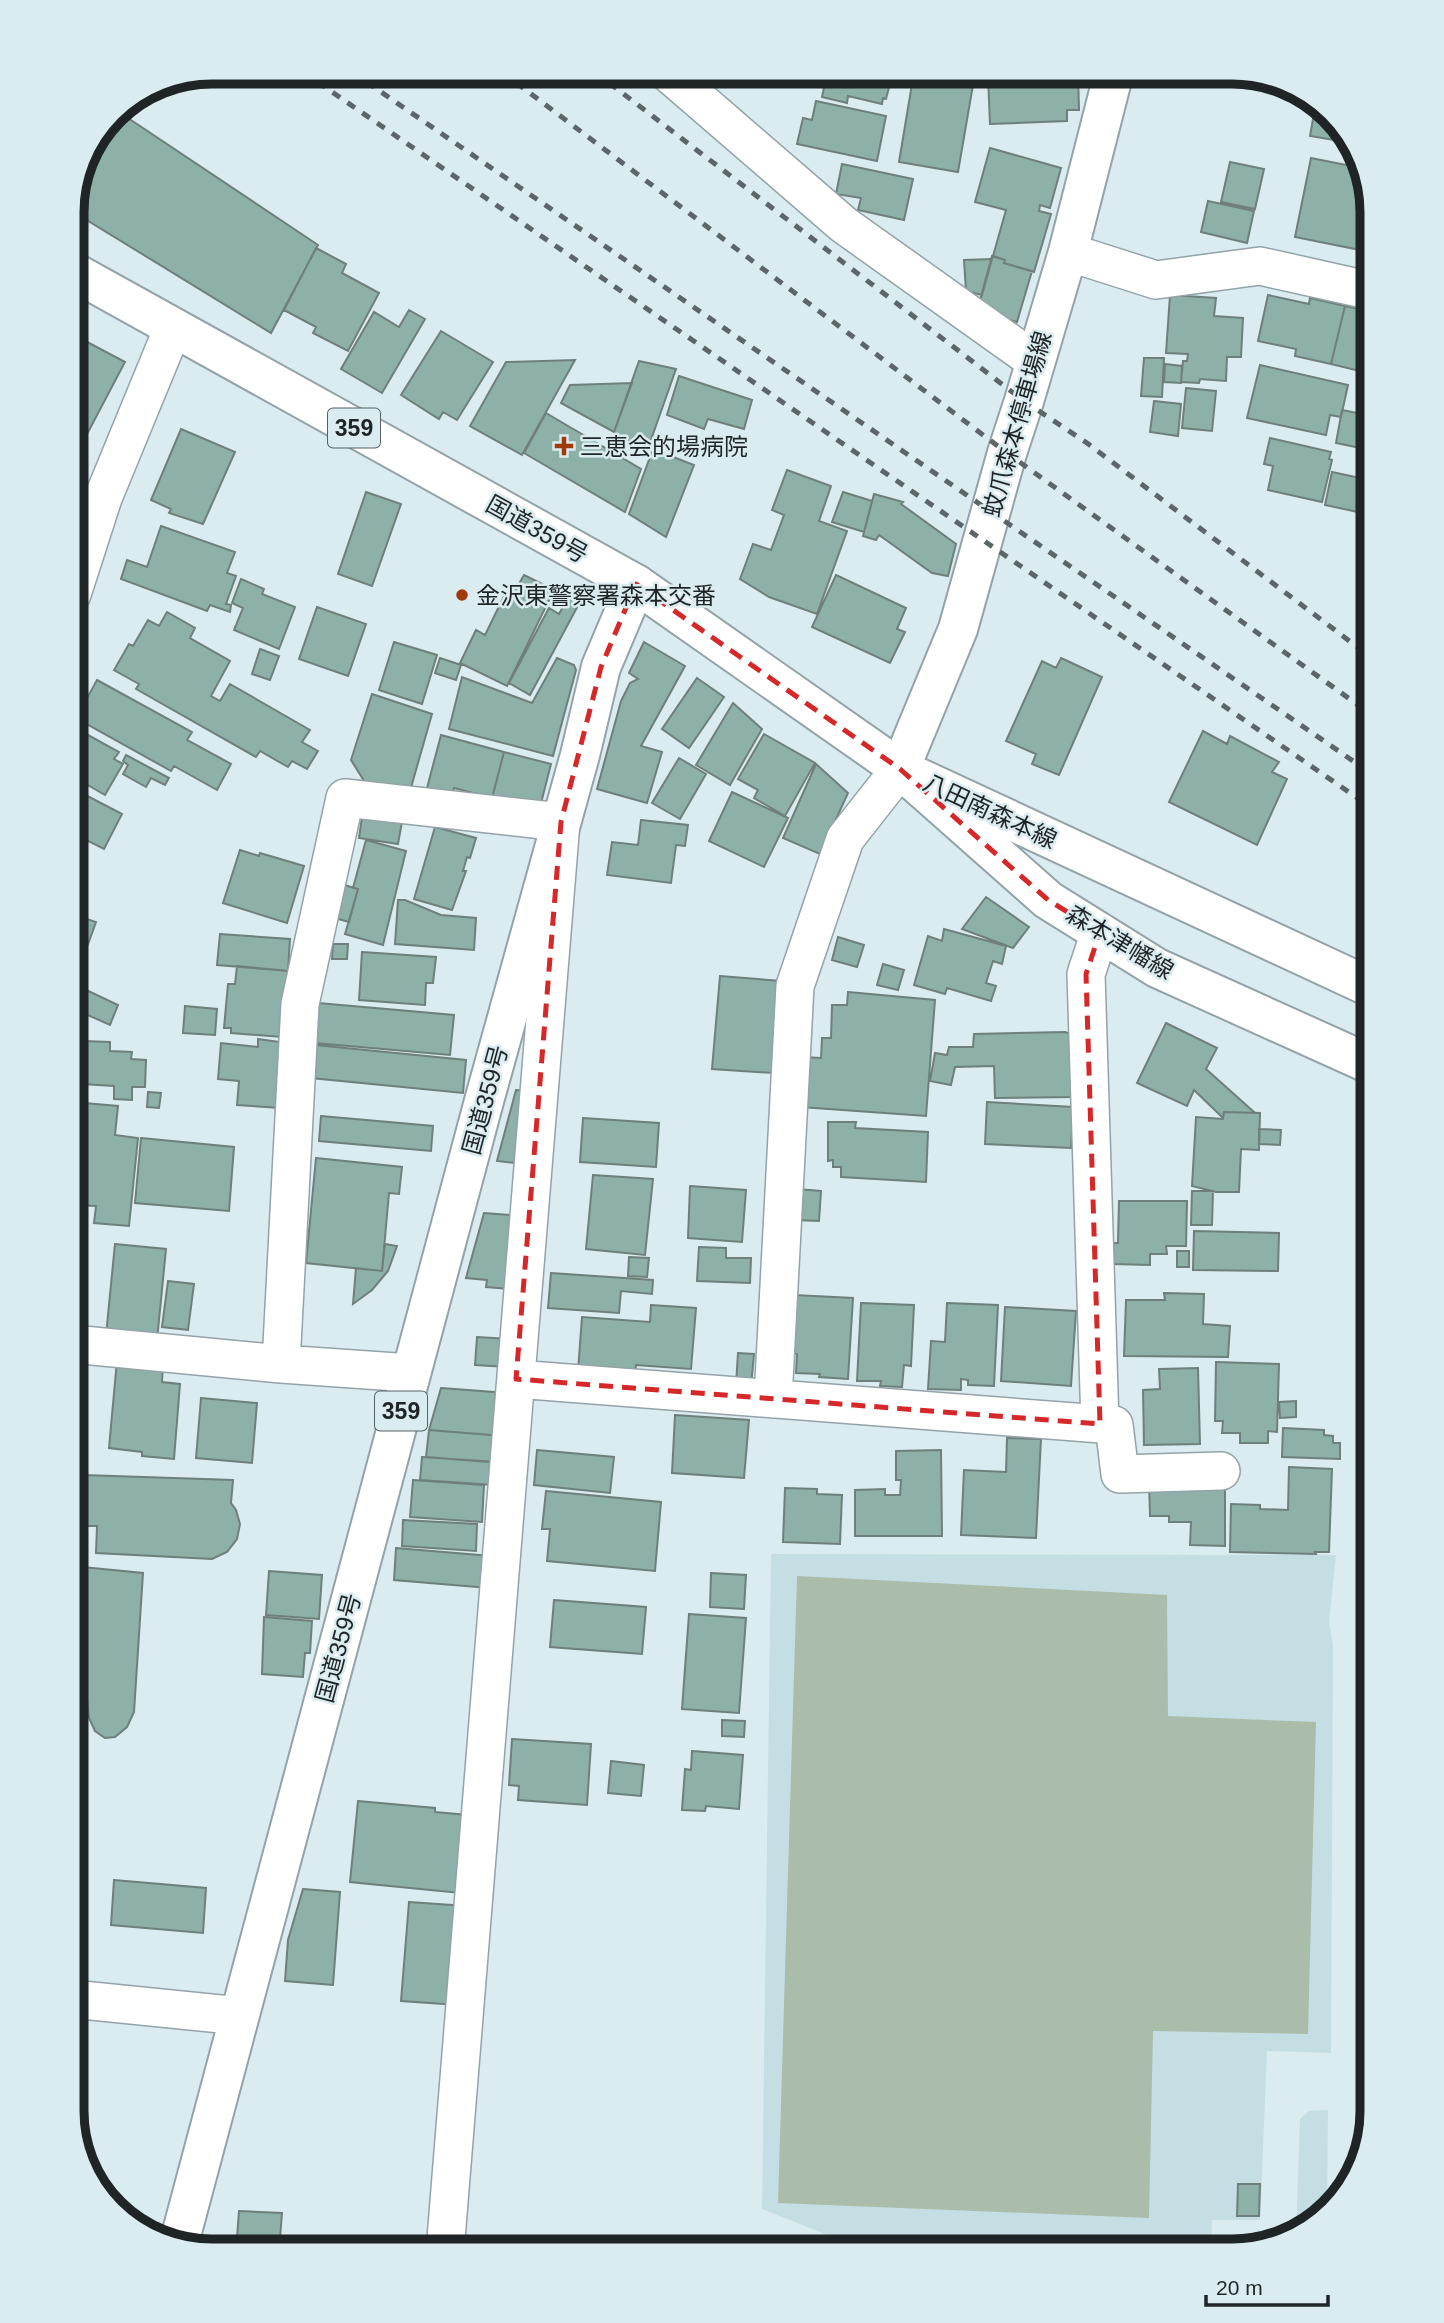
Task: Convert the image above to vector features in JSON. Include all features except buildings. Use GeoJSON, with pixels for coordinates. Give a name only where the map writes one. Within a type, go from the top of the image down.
{"type":"FeatureCollection","features":[{"type":"Feature","properties":{"kind":"main road","name":"蚊爪森本停車場線"},"geometry":{"type":"LineString","coordinates":[[900,769],[958,629],[1007,453],[1068,252],[1111,84]]}},
{"type":"Feature","properties":{"kind":"main road","name":"国道359号"},"geometry":{"type":"LineString","coordinates":[[84,278],[636,584],[601,667],[181,2235]]}},
{"type":"Feature","properties":{"kind":"main road","name":"八田南森本線"},"geometry":{"type":"LineString","coordinates":[[636,584],[900,769],[1360,982]]}},
{"type":"Feature","properties":{"kind":"main road","name":"森本津幡線"},"geometry":{"type":"LineString","coordinates":[[900,769],[1048,900],[1157,968],[1360,1060]]}},
{"type":"Feature","properties":{"kind":"street"},"geometry":{"type":"LineString","coordinates":[[681,84],[844,225],[1035,361]]}},
{"type":"Feature","properties":{"kind":"street"},"geometry":{"type":"LineString","coordinates":[[1068,252],[1156,280],[1260,266],[1360,287]]}},
{"type":"Feature","properties":{"kind":"street"},"geometry":{"type":"LineString","coordinates":[[84,557],[103,498],[173,328]]}},
{"type":"Feature","properties":{"kind":"street"},"geometry":{"type":"LineString","coordinates":[[773,1399],[795,986],[845,839],[900,769]]}},
{"type":"Feature","properties":{"kind":"street"},"geometry":{"type":"LineString","coordinates":[[282,1364],[300,1004],[345,798],[561,822],[446,2239]]}},
{"type":"Feature","properties":{"kind":"street"},"geometry":{"type":"LineString","coordinates":[[1100,932],[1086,974],[1100,1424]]}},
{"type":"Feature","properties":{"kind":"street"},"geometry":{"type":"LineString","coordinates":[[84,1345],[411,1373]]}},
{"type":"Feature","properties":{"kind":"street"},"geometry":{"type":"LineString","coordinates":[[516,1379],[1114,1425],[1120,1474],[1221,1471]]}},
{"type":"Feature","properties":{"kind":"street"},"geometry":{"type":"LineString","coordinates":[[84,2000],[240,2016]]}},
{"type":"Feature","properties":{"kind":"highlighted area"},"geometry":{"type":"Polygon","coordinates":[[[636,584],[900,769],[1048,900],[1100,932],[1086,974],[1100,1424],[516,1379],[561,822],[601,667],[636,584]]]}},
{"type":"Feature","properties":{"kind":"shaded area"},"geometry":{"type":"Polygon","coordinates":[[[771,1554],[1336,1555],[1329,1622],[1333,1646],[1331,2053],[1267,2051],[1260,2220],[1212,2220],[1211,2239],[838,2239],[762,2209],[771,1554]]]}},
{"type":"Feature","properties":{"kind":"shaded area"},"geometry":{"type":"Polygon","coordinates":[[[1328,2110],[1327,2197],[1296,2221],[1300,2119],[1309,2111],[1328,2110]]]}},
{"type":"Feature","properties":{"kind":"green space"},"geometry":{"type":"Polygon","coordinates":[[[797,1576],[1167,1595],[1168,1716],[1316,1722],[1308,2034],[1153,2031],[1149,2218],[778,2203],[797,1576]]]}},
{"type":"Feature","properties":{"kind":"railway"},"geometry":{"type":"LineString","coordinates":[[320,84],[1360,800]]}},
{"type":"Feature","properties":{"kind":"railway"},"geometry":{"type":"LineString","coordinates":[[369,84],[1360,766]]}},
{"type":"Feature","properties":{"kind":"railway"},"geometry":{"type":"LineString","coordinates":[[518,84],[1007,453],[1360,706]]}},
{"type":"Feature","properties":{"kind":"railway"},"geometry":{"type":"LineString","coordinates":[[611,84],[1024,401],[1087,443],[1360,649]]}},
{"type":"Feature","properties":{"kind":"place","name":"三恵会的場病院"},"geometry":{"type":"Point","coordinates":[564,446]}},
{"type":"Feature","properties":{"kind":"place","name":"金沢東警察署森本交番"},"geometry":{"type":"Point","coordinates":[462,595]}}]}
